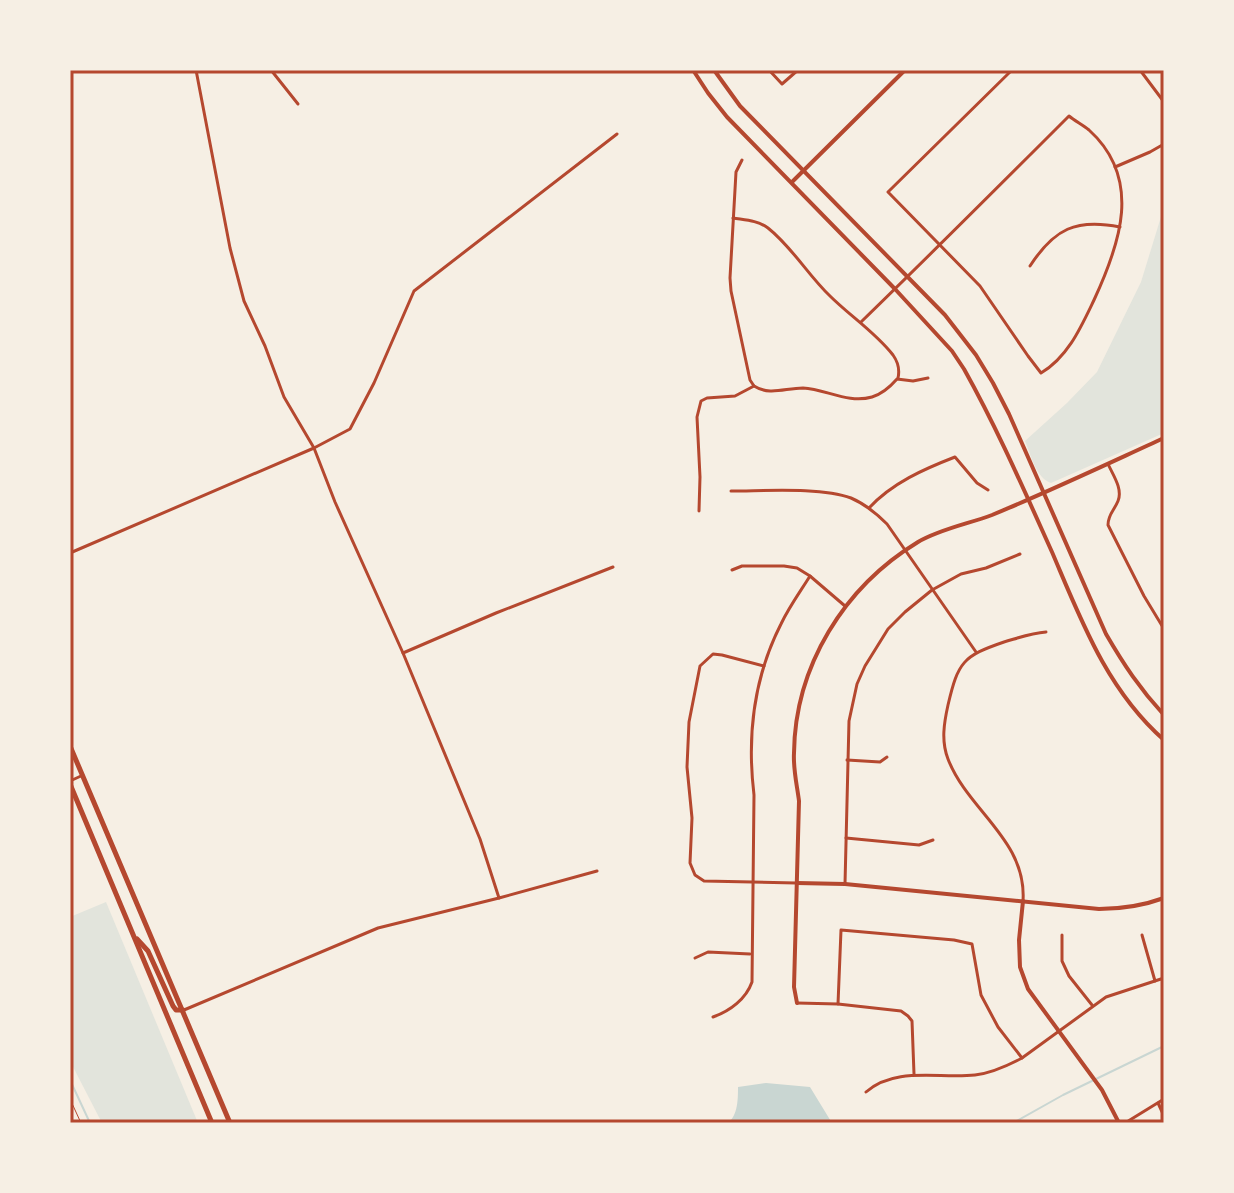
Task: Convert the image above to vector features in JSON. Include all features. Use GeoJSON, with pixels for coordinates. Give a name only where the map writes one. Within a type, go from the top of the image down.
{"type":"FeatureCollection","features":[{"type":"Feature","properties":{"kind":"main road"},"geometry":{"type":"LineString","coordinates":[[693,70],[727,117],[952,351],[1028,498],[1091,642],[1129,705],[1164,740]]}},
{"type":"Feature","properties":{"kind":"main road"},"geometry":{"type":"LineString","coordinates":[[714,70],[740,106],[945,315],[983,366],[1009,414],[1106,634],[1142,691],[1164,715]]}},
{"type":"Feature","properties":{"kind":"main road"},"geometry":{"type":"LineString","coordinates":[[792,182],[905,70]]}},
{"type":"Feature","properties":{"kind":"main road"},"geometry":{"type":"LineString","coordinates":[[797,1003],[794,987],[799,801],[794,754],[805,681],[824,637],[845,606],[885,566],[921,540],[991,515],[1164,438]]}},
{"type":"Feature","properties":{"kind":"main road"},"geometry":{"type":"LineString","coordinates":[[70,746],[73,765],[82,776],[230,1123]]}},
{"type":"Feature","properties":{"kind":"main road"},"geometry":{"type":"LineString","coordinates":[[70,782],[212,1123]]}},
{"type":"Feature","properties":{"kind":"main road"},"geometry":{"type":"LineString","coordinates":[[796,883],[845,884],[1099,909],[1145,905],[1164,898]]}},
{"type":"Feature","properties":{"kind":"main road"},"geometry":{"type":"LineString","coordinates":[[1023,901],[1020,967],[1028,989],[1102,1090],[1119,1123]]}},
{"type":"Feature","properties":{"kind":"main road"},"geometry":{"type":"LineString","coordinates":[[134,936],[148,951],[173,1006],[183,1010]]}},
{"type":"Feature","properties":{"kind":"street"},"geometry":{"type":"LineString","coordinates":[[196,70],[230,248],[244,301],[284,397],[314,448],[403,653],[480,839],[499,898]]}},
{"type":"Feature","properties":{"kind":"street"},"geometry":{"type":"LineString","coordinates":[[271,70],[298,104]]}},
{"type":"Feature","properties":{"kind":"street"},"geometry":{"type":"LineString","coordinates":[[769,70],[782,84],[798,70]]}},
{"type":"Feature","properties":{"kind":"street"},"geometry":{"type":"LineString","coordinates":[[861,322],[908,277],[940,245],[1069,116],[1089,130],[1103,146],[1115,167],[1122,198],[1120,227],[1085,320],[1059,360],[1041,373],[980,286],[940,245],[888,192],[1012,70]]}},
{"type":"Feature","properties":{"kind":"street"},"geometry":{"type":"LineString","coordinates":[[1140,70],[1164,102]]}},
{"type":"Feature","properties":{"kind":"street"},"geometry":{"type":"LineString","coordinates":[[70,553],[314,448],[350,429],[374,383],[414,291],[617,134]]}},
{"type":"Feature","properties":{"kind":"street"},"geometry":{"type":"LineString","coordinates":[[1115,167],[1164,144]]}},
{"type":"Feature","properties":{"kind":"street"},"geometry":{"type":"LineString","coordinates":[[733,218],[755,221],[764,226],[807,268],[832,298],[893,354],[899,370],[897,379],[886,391],[875,397],[852,399],[807,388],[762,391],[750,380],[731,291],[733,218],[736,172],[742,160]]}},
{"type":"Feature","properties":{"kind":"street"},"geometry":{"type":"LineString","coordinates":[[1030,266],[1040,250],[1063,231],[1099,223],[1120,227]]}},
{"type":"Feature","properties":{"kind":"street"},"geometry":{"type":"LineString","coordinates":[[897,379],[913,381],[928,378]]}},
{"type":"Feature","properties":{"kind":"street"},"geometry":{"type":"LineString","coordinates":[[699,511],[697,417],[701,401],[735,396],[754,386]]}},
{"type":"Feature","properties":{"kind":"street"},"geometry":{"type":"LineString","coordinates":[[869,508],[892,487],[955,457],[977,483],[988,490]]}},
{"type":"Feature","properties":{"kind":"street"},"geometry":{"type":"LineString","coordinates":[[1108,464],[1120,494],[1108,518],[1108,525],[1164,629]]}},
{"type":"Feature","properties":{"kind":"street"},"geometry":{"type":"LineString","coordinates":[[731,491],[837,494],[855,499],[869,508],[887,524],[976,652]]}},
{"type":"Feature","properties":{"kind":"street"},"geometry":{"type":"LineString","coordinates":[[845,884],[849,721],[865,666],[888,629],[932,590],[961,574],[1020,554]]}},
{"type":"Feature","properties":{"kind":"street"},"geometry":{"type":"LineString","coordinates":[[732,570],[742,566],[797,568],[845,606]]}},
{"type":"Feature","properties":{"kind":"street"},"geometry":{"type":"LineString","coordinates":[[403,653],[613,567]]}},
{"type":"Feature","properties":{"kind":"street"},"geometry":{"type":"LineString","coordinates":[[713,1017],[743,999],[752,982],[754,795],[751,737],[755,702],[781,623],[810,576]]}},
{"type":"Feature","properties":{"kind":"street"},"geometry":{"type":"LineString","coordinates":[[1023,901],[1023,879],[1014,855],[955,775],[947,756],[944,725],[956,675],[966,661],[976,652],[1034,632],[1046,632]]}},
{"type":"Feature","properties":{"kind":"street"},"geometry":{"type":"LineString","coordinates":[[765,666],[713,654],[697,673],[689,722],[687,767],[692,818],[690,863],[695,875],[704,881],[796,883]]}},
{"type":"Feature","properties":{"kind":"street"},"geometry":{"type":"LineString","coordinates":[[847,760],[880,762],[887,757]]}},
{"type":"Feature","properties":{"kind":"street"},"geometry":{"type":"LineString","coordinates":[[70,782],[82,776]]}},
{"type":"Feature","properties":{"kind":"street"},"geometry":{"type":"LineString","coordinates":[[846,838],[919,845],[933,840]]}},
{"type":"Feature","properties":{"kind":"street"},"geometry":{"type":"LineString","coordinates":[[183,1010],[378,928],[597,871]]}},
{"type":"Feature","properties":{"kind":"street"},"geometry":{"type":"LineString","coordinates":[[838,1004],[841,930],[972,944],[981,995],[998,1027],[1022,1058]]}},
{"type":"Feature","properties":{"kind":"street"},"geometry":{"type":"LineString","coordinates":[[1062,935],[1062,961],[1069,976],[1092,1005]]}},
{"type":"Feature","properties":{"kind":"street"},"geometry":{"type":"LineString","coordinates":[[1142,935],[1155,981]]}},
{"type":"Feature","properties":{"kind":"street"},"geometry":{"type":"LineString","coordinates":[[695,958],[708,952],[752,954]]}},
{"type":"Feature","properties":{"kind":"street"},"geometry":{"type":"LineString","coordinates":[[866,1092],[886,1079],[914,1075],[979,1075],[1007,1066],[1106,997],[1164,978]]}},
{"type":"Feature","properties":{"kind":"street"},"geometry":{"type":"LineString","coordinates":[[797,1003],[901,1011],[912,1021],[914,1075]]}},
{"type":"Feature","properties":{"kind":"street"},"geometry":{"type":"LineString","coordinates":[[1125,1123],[1164,1099]]}},
{"type":"Feature","properties":{"kind":"street"},"geometry":{"type":"LineString","coordinates":[[1158,1103],[1164,1116]]}},
{"type":"Feature","properties":{"kind":"path"},"geometry":{"type":"LineString","coordinates":[[70,1099],[81,1123]]}},
{"type":"Feature","properties":{"kind":"shaded area"},"geometry":{"type":"Polygon","coordinates":[[[1164,207],[1164,433],[1051,483],[1041,476],[1025,441],[1097,372],[1141,282],[1164,207]]]}},
{"type":"Feature","properties":{"kind":"shaded area"},"geometry":{"type":"Polygon","coordinates":[[[106,902],[198,1123],[102,1123],[70,1061],[70,917],[106,902]]]}},
{"type":"Feature","properties":{"kind":"shaded area"},"geometry":{"type":"Polygon","coordinates":[[[766,1083],[810,1087],[832,1123],[728,1123],[736,1111],[738,1087],[766,1083]]]}},
{"type":"Feature","properties":{"kind":"waterway"},"geometry":{"type":"LineString","coordinates":[[1013,1123],[1164,1046]]}},
{"type":"Feature","properties":{"kind":"waterway"},"geometry":{"type":"LineString","coordinates":[[70,1080],[90,1123]]}}]}
